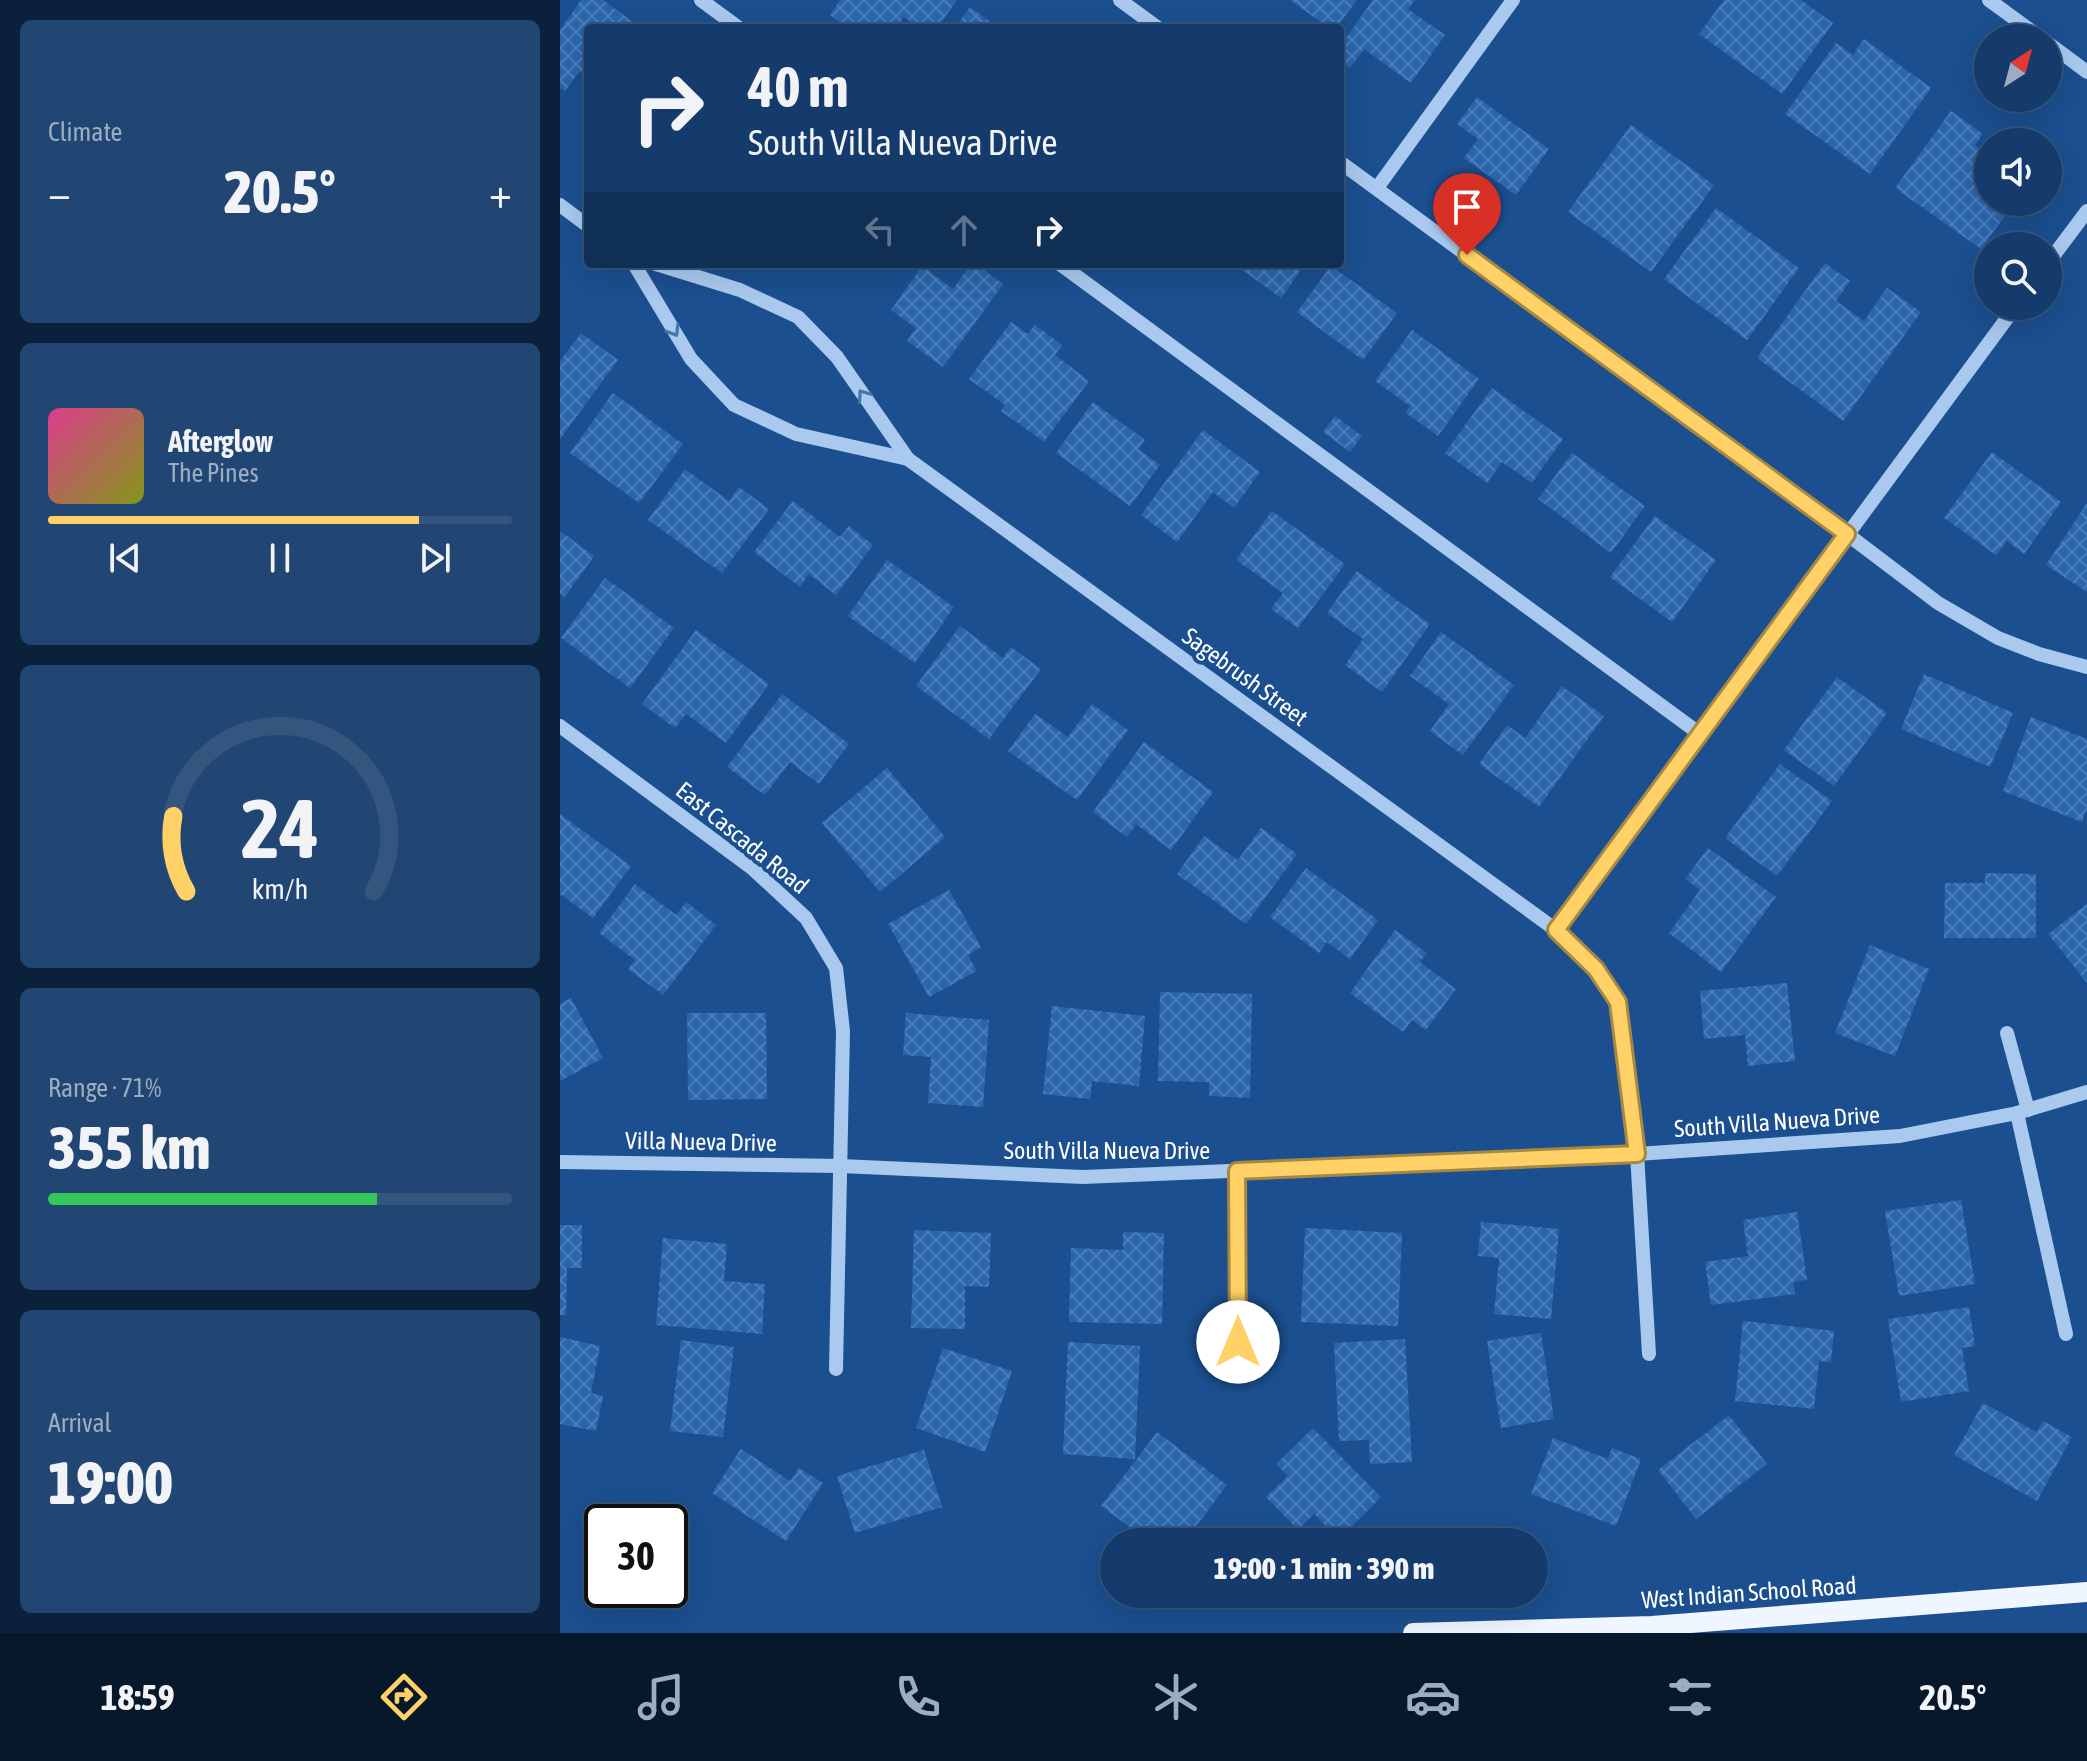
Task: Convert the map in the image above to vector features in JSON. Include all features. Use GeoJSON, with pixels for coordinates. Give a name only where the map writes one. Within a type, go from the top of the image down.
{"type":"FeatureCollection","features":[{"type":"Feature","properties":{"kind":"main road","name":"West Indian School Road"},"geometry":{"type":"LineString","coordinates":[[1413,1633],[1652,1626],[2087,1592]]}},
{"type":"Feature","properties":{"kind":"street"},"geometry":{"type":"LineString","coordinates":[[701,0],[734,24]]}},
{"type":"Feature","properties":{"kind":"street"},"geometry":{"type":"LineString","coordinates":[[1120,0],[1153,24]]}},
{"type":"Feature","properties":{"kind":"street"},"geometry":{"type":"LineString","coordinates":[[1377,188],[1513,0]]}},
{"type":"Feature","properties":{"kind":"street"},"geometry":{"type":"LineString","coordinates":[[1989,0],[2022,24]]}},
{"type":"Feature","properties":{"kind":"street"},"geometry":{"type":"LineString","coordinates":[[2062,53],[2087,72]]}},
{"type":"Feature","properties":{"kind":"street"},"geometry":{"type":"LineString","coordinates":[[1344,165],[1938,603],[1998,638],[2039,654],[2087,667]]}},
{"type":"Feature","properties":{"kind":"street"},"geometry":{"type":"LineString","coordinates":[[560,205],[584,223]]}},
{"type":"Feature","properties":{"kind":"street"},"geometry":{"type":"LineString","coordinates":[[2062,244],[2087,211]]}},
{"type":"Feature","properties":{"kind":"street","name":"Sagebrush Street"},"geometry":{"type":"LineString","coordinates":[[636,268],[691,359],[734,405],[796,434],[908,459]]}},
{"type":"Feature","properties":{"kind":"street","name":"Sagebrush Street"},"geometry":{"type":"LineString","coordinates":[[669,268],[740,290],[798,317],[837,357],[908,459],[1556,930],[1596,969],[1618,1002],[1637,1154],[1649,1354]]}},
{"type":"Feature","properties":{"kind":"street"},"geometry":{"type":"LineString","coordinates":[[1065,268],[1700,734]]}},
{"type":"Feature","properties":{"kind":"street"},"geometry":{"type":"LineString","coordinates":[[1556,930],[2006,320]]}},
{"type":"Feature","properties":{"kind":"street","name":"East Cascada Road"},"geometry":{"type":"LineString","coordinates":[[560,726],[753,869],[806,918],[836,968],[843,1031],[836,1369]]}},
{"type":"Feature","properties":{"kind":"street"},"geometry":{"type":"LineString","coordinates":[[2007,1033],[2066,1334]]}},
{"type":"Feature","properties":{"kind":"street","name":"South Villa Nueva Drive"},"geometry":{"type":"LineString","coordinates":[[841,1166],[1083,1177],[1637,1154],[1900,1136],[2022,1112],[2087,1092]]}},
{"type":"Feature","properties":{"kind":"street","name":"Villa Nueva Drive"},"geometry":{"type":"LineString","coordinates":[[560,1162],[841,1166]]}},
{"type":"Feature","properties":{"kind":"street"},"geometry":{"type":"LineString","coordinates":[[1237,1171],[1238,1370]]}},
{"type":"Feature","properties":{"kind":"building"},"geometry":{"type":"Polygon","coordinates":[[[581,0],[603,0],[636,24],[584,24],[584,74],[580,71],[565,91],[560,88],[560,30],[581,0]]]}},
{"type":"Feature","properties":{"kind":"building"},"geometry":{"type":"Polygon","coordinates":[[[840,0],[957,0],[940,24],[914,24],[904,17],[899,24],[842,24],[830,15],[840,0]]]}},
{"type":"Feature","properties":{"kind":"building"},"geometry":{"type":"Polygon","coordinates":[[[1290,0],[1357,0],[1339,24],[1323,24],[1290,0]]]}},
{"type":"Feature","properties":{"kind":"building"},"geometry":{"type":"Polygon","coordinates":[[[1373,0],[1415,0],[1408,9],[1445,35],[1411,83],[1364,49],[1350,68],[1344,63],[1344,40],[1373,0]]]}},
{"type":"Feature","properties":{"kind":"building"},"geometry":{"type":"Polygon","coordinates":[[[1724,0],[1801,0],[1833,23],[1782,94],[1699,34],[1724,0]]]}},
{"type":"Feature","properties":{"kind":"building"},"geometry":{"type":"Polygon","coordinates":[[[970,7],[993,24],[958,24],[970,7]]]}},
{"type":"Feature","properties":{"kind":"building"},"geometry":{"type":"Polygon","coordinates":[[[1864,39],[1931,88],[1870,174],[1785,114],[1836,43],[1853,55],[1864,39]]]}},
{"type":"Feature","properties":{"kind":"building"},"geometry":{"type":"Polygon","coordinates":[[[1477,97],[1549,149],[1516,195],[1464,158],[1478,139],[1457,124],[1477,97]]]}},
{"type":"Feature","properties":{"kind":"building"},"geometry":{"type":"Polygon","coordinates":[[[1951,111],[1975,128],[1974,216],[2005,216],[1993,232],[1974,232],[1974,244],[1895,188],[1951,111]]]}},
{"type":"Feature","properties":{"kind":"building"},"geometry":{"type":"Polygon","coordinates":[[[1631,125],[1714,185],[1651,272],[1568,212],[1631,125]]]}},
{"type":"Feature","properties":{"kind":"building"},"geometry":{"type":"Polygon","coordinates":[[[1716,208],[1799,268],[1747,340],[1664,279],[1716,208]]]}},
{"type":"Feature","properties":{"kind":"building"},"geometry":{"type":"Polygon","coordinates":[[[1825,263],[1850,281],[1836,301],[1864,321],[1887,288],[1921,312],[1843,421],[1757,358],[1825,263]]]}},
{"type":"Feature","properties":{"kind":"building"},"geometry":{"type":"Polygon","coordinates":[[[921,268],[953,289],[968,268],[981,268],[1003,284],[943,367],[907,341],[916,328],[891,310],[921,268]]]}},
{"type":"Feature","properties":{"kind":"building"},"geometry":{"type":"Polygon","coordinates":[[[1240,268],[1302,268],[1281,298],[1240,268]]]}},
{"type":"Feature","properties":{"kind":"building"},"geometry":{"type":"Polygon","coordinates":[[[1330,268],[1334,268],[1397,313],[1363,360],[1297,312],[1330,268]]]}},
{"type":"Feature","properties":{"kind":"building"},"geometry":{"type":"Polygon","coordinates":[[[1011,322],[1028,334],[1035,325],[1062,345],[1055,355],[1089,381],[1044,442],[1001,411],[1005,405],[969,379],[1011,322]]]}},
{"type":"Feature","properties":{"kind":"building"},"geometry":{"type":"Polygon","coordinates":[[[1412,330],[1479,379],[1438,436],[1406,413],[1410,406],[1375,381],[1412,330]]]}},
{"type":"Feature","properties":{"kind":"building"},"geometry":{"type":"Polygon","coordinates":[[[581,333],[618,360],[560,439],[560,361],[581,333]]]}},
{"type":"Feature","properties":{"kind":"building"},"geometry":{"type":"Polygon","coordinates":[[[1492,388],[1563,439],[1532,483],[1502,462],[1487,483],[1445,453],[1492,388]]]}},
{"type":"Feature","properties":{"kind":"building"},"geometry":{"type":"Polygon","coordinates":[[[613,393],[683,444],[639,503],[570,453],[613,393]]]}},
{"type":"Feature","properties":{"kind":"building"},"geometry":{"type":"Polygon","coordinates":[[[1093,402],[1145,440],[1138,449],[1160,465],[1130,506],[1056,453],[1093,402]]]}},
{"type":"Feature","properties":{"kind":"building"},"geometry":{"type":"Polygon","coordinates":[[[1335,416],[1362,436],[1350,452],[1323,432],[1335,416]]]}},
{"type":"Feature","properties":{"kind":"building"},"geometry":{"type":"Polygon","coordinates":[[[1203,430],[1260,472],[1234,508],[1213,492],[1177,542],[1141,515],[1203,430]]]}},
{"type":"Feature","properties":{"kind":"building"},"geometry":{"type":"Polygon","coordinates":[[[1992,452],[2061,502],[2024,554],[2007,541],[1996,555],[1944,518],[1992,452]]]}},
{"type":"Feature","properties":{"kind":"building"},"geometry":{"type":"Polygon","coordinates":[[[1572,453],[1645,506],[1611,553],[1538,499],[1572,453]]]}},
{"type":"Feature","properties":{"kind":"building"},"geometry":{"type":"Polygon","coordinates":[[[685,469],[729,501],[739,487],[769,509],[722,573],[648,520],[685,469]]]}},
{"type":"Feature","properties":{"kind":"building"},"geometry":{"type":"Polygon","coordinates":[[[793,501],[840,537],[849,526],[873,545],[836,595],[809,574],[800,587],[754,552],[793,501]]]}},
{"type":"Feature","properties":{"kind":"building"},"geometry":{"type":"Polygon","coordinates":[[[2087,503],[2087,592],[2046,565],[2087,503]]]}},
{"type":"Feature","properties":{"kind":"building"},"geometry":{"type":"Polygon","coordinates":[[[1272,511],[1345,564],[1298,628],[1271,609],[1283,593],[1236,560],[1272,511]]]}},
{"type":"Feature","properties":{"kind":"building"},"geometry":{"type":"Polygon","coordinates":[[[1655,516],[1716,560],[1672,622],[1610,577],[1655,516]]]}},
{"type":"Feature","properties":{"kind":"building"},"geometry":{"type":"Polygon","coordinates":[[[560,531],[594,556],[565,597],[560,593],[560,531]]]}},
{"type":"Feature","properties":{"kind":"building"},"geometry":{"type":"Polygon","coordinates":[[[887,560],[954,607],[915,663],[848,616],[887,560]]]}},
{"type":"Feature","properties":{"kind":"building"},"geometry":{"type":"Polygon","coordinates":[[[1357,571],[1430,624],[1382,692],[1345,665],[1363,639],[1327,613],[1357,571]]]}},
{"type":"Feature","properties":{"kind":"building"},"geometry":{"type":"Polygon","coordinates":[[[605,578],[674,628],[630,688],[561,638],[605,578]]]}},
{"type":"Feature","properties":{"kind":"building"},"geometry":{"type":"Polygon","coordinates":[[[960,626],[1003,658],[1011,647],[1041,669],[989,739],[916,686],[960,626]]]}},
{"type":"Feature","properties":{"kind":"building"},"geometry":{"type":"Polygon","coordinates":[[[696,630],[769,684],[726,743],[686,714],[675,728],[642,704],[696,630]]]}},
{"type":"Feature","properties":{"kind":"building"},"geometry":{"type":"Polygon","coordinates":[[[1441,632],[1514,685],[1463,755],[1430,731],[1449,704],[1410,676],[1441,632]]]}},
{"type":"Feature","properties":{"kind":"building"},"geometry":{"type":"Polygon","coordinates":[[[1924,674],[2013,713],[1990,767],[1901,729],[1924,674]]]}},
{"type":"Feature","properties":{"kind":"building"},"geometry":{"type":"Polygon","coordinates":[[[1837,677],[1887,713],[1834,786],[1784,750],[1837,677]]]}},
{"type":"Feature","properties":{"kind":"building"},"geometry":{"type":"Polygon","coordinates":[[[1562,686],[1604,716],[1539,807],[1479,764],[1507,725],[1525,738],[1562,686]]]}},
{"type":"Feature","properties":{"kind":"building"},"geometry":{"type":"Polygon","coordinates":[[[782,694],[849,744],[819,784],[790,762],[765,795],[727,767],[782,694]]]}},
{"type":"Feature","properties":{"kind":"building"},"geometry":{"type":"Polygon","coordinates":[[[1092,704],[1128,730],[1077,800],[1008,751],[1035,714],[1068,737],[1092,704]]]}},
{"type":"Feature","properties":{"kind":"building"},"geometry":{"type":"Polygon","coordinates":[[[2031,717],[2087,739],[2087,809],[2082,822],[2003,791],[2031,717]]]}},
{"type":"Feature","properties":{"kind":"building"},"geometry":{"type":"Polygon","coordinates":[[[1144,742],[1213,792],[1171,850],[1136,824],[1127,837],[1093,812],[1144,742]]]}},
{"type":"Feature","properties":{"kind":"building"},"geometry":{"type":"Polygon","coordinates":[[[1780,764],[1832,801],[1777,876],[1725,838],[1780,764]]]}},
{"type":"Feature","properties":{"kind":"building"},"geometry":{"type":"Polygon","coordinates":[[[887,768],[945,837],[880,892],[822,823],[887,768]]]}},
{"type":"Feature","properties":{"kind":"building"},"geometry":{"type":"Polygon","coordinates":[[[560,814],[631,866],[593,918],[560,894],[560,814]]]}},
{"type":"Feature","properties":{"kind":"building"},"geometry":{"type":"Polygon","coordinates":[[[1261,828],[1297,854],[1246,924],[1177,874],[1204,836],[1238,860],[1261,828]]]}},
{"type":"Feature","properties":{"kind":"building"},"geometry":{"type":"Polygon","coordinates":[[[1708,848],[1776,897],[1721,972],[1669,933],[1700,890],[1685,879],[1708,848]]]}},
{"type":"Feature","properties":{"kind":"building"},"geometry":{"type":"Polygon","coordinates":[[[1306,868],[1378,920],[1350,959],[1327,942],[1319,953],[1270,917],[1306,868]]]}},
{"type":"Feature","properties":{"kind":"building"},"geometry":{"type":"Polygon","coordinates":[[[1985,873],[2036,874],[2036,938],[1944,938],[1945,883],[1985,883],[1985,873]]]}},
{"type":"Feature","properties":{"kind":"building"},"geometry":{"type":"Polygon","coordinates":[[[635,884],[676,915],[686,902],[716,925],[663,995],[628,969],[635,960],[599,933],[635,884]]]}},
{"type":"Feature","properties":{"kind":"building"},"geometry":{"type":"Polygon","coordinates":[[[949,890],[981,947],[968,955],[977,971],[929,997],[888,924],[949,890]]]}},
{"type":"Feature","properties":{"kind":"building"},"geometry":{"type":"Polygon","coordinates":[[[2087,904],[2087,983],[2048,934],[2087,904]]]}},
{"type":"Feature","properties":{"kind":"building"},"geometry":{"type":"Polygon","coordinates":[[[1395,930],[1427,953],[1420,962],[1456,989],[1426,1030],[1412,1020],[1403,1032],[1350,993],[1395,930]]]}},
{"type":"Feature","properties":{"kind":"building"},"geometry":{"type":"Polygon","coordinates":[[[1870,945],[1929,969],[1895,1056],[1835,1033],[1870,945]]]}},
{"type":"Feature","properties":{"kind":"building"},"geometry":{"type":"Polygon","coordinates":[[[1787,983],[1795,1061],[1748,1066],[1745,1035],[1704,1039],[1700,991],[1787,983]]]}},
{"type":"Feature","properties":{"kind":"building"},"geometry":{"type":"Polygon","coordinates":[[[1160,992],[1252,994],[1250,1098],[1209,1096],[1209,1082],[1158,1081],[1160,992]]]}},
{"type":"Feature","properties":{"kind":"building"},"geometry":{"type":"Polygon","coordinates":[[[571,998],[603,1058],[560,1081],[560,1004],[571,998]]]}},
{"type":"Feature","properties":{"kind":"building"},"geometry":{"type":"Polygon","coordinates":[[[1052,1006],[1145,1016],[1139,1086],[1092,1081],[1090,1099],[1043,1094],[1052,1006]]]}},
{"type":"Feature","properties":{"kind":"building"},"geometry":{"type":"Polygon","coordinates":[[[687,1013],[766,1013],[767,1099],[688,1100],[687,1013]]]}},
{"type":"Feature","properties":{"kind":"building"},"geometry":{"type":"Polygon","coordinates":[[[906,1013],[989,1020],[983,1107],[928,1103],[931,1057],[903,1055],[906,1013]]]}},
{"type":"Feature","properties":{"kind":"building"},"geometry":{"type":"Polygon","coordinates":[[[1961,1200],[1975,1284],[1899,1296],[1885,1211],[1961,1200]]]}},
{"type":"Feature","properties":{"kind":"building"},"geometry":{"type":"Polygon","coordinates":[[[1797,1212],[1807,1280],[1793,1282],[1795,1294],[1711,1305],[1705,1262],[1748,1256],[1743,1220],[1797,1212]]]}},
{"type":"Feature","properties":{"kind":"building"},"geometry":{"type":"Polygon","coordinates":[[[1481,1222],[1559,1229],[1551,1319],[1494,1314],[1499,1258],[1478,1256],[1481,1222]]]}},
{"type":"Feature","properties":{"kind":"building"},"geometry":{"type":"Polygon","coordinates":[[[560,1225],[582,1225],[582,1268],[567,1268],[566,1315],[560,1315],[560,1225]]]}},
{"type":"Feature","properties":{"kind":"building"},"geometry":{"type":"Polygon","coordinates":[[[1305,1228],[1402,1233],[1398,1326],[1301,1322],[1305,1228]]]}},
{"type":"Feature","properties":{"kind":"building"},"geometry":{"type":"Polygon","coordinates":[[[914,1230],[991,1233],[989,1287],[965,1286],[965,1329],[911,1328],[914,1230]]]}},
{"type":"Feature","properties":{"kind":"building"},"geometry":{"type":"Polygon","coordinates":[[[1123,1232],[1164,1233],[1162,1324],[1069,1322],[1071,1248],[1123,1250],[1123,1232]]]}},
{"type":"Feature","properties":{"kind":"building"},"geometry":{"type":"Polygon","coordinates":[[[663,1238],[727,1244],[724,1281],[765,1284],[762,1334],[656,1325],[663,1238]]]}},
{"type":"Feature","properties":{"kind":"building"},"geometry":{"type":"Polygon","coordinates":[[[1969,1307],[1975,1346],[1962,1348],[1969,1391],[1901,1402],[1888,1319],[1969,1307]]]}},
{"type":"Feature","properties":{"kind":"building"},"geometry":{"type":"Polygon","coordinates":[[[1743,1321],[1834,1331],[1831,1362],[1819,1361],[1814,1409],[1735,1401],[1743,1321]]]}},
{"type":"Feature","properties":{"kind":"building"},"geometry":{"type":"Polygon","coordinates":[[[1541,1333],[1554,1419],[1501,1428],[1487,1341],[1541,1333]]]}},
{"type":"Feature","properties":{"kind":"building"},"geometry":{"type":"Polygon","coordinates":[[[560,1337],[600,1346],[591,1393],[603,1396],[596,1431],[560,1424],[560,1337]]]}},
{"type":"Feature","properties":{"kind":"building"},"geometry":{"type":"Polygon","coordinates":[[[1405,1339],[1412,1462],[1370,1464],[1369,1440],[1339,1441],[1334,1343],[1405,1339]]]}},
{"type":"Feature","properties":{"kind":"building"},"geometry":{"type":"Polygon","coordinates":[[[681,1340],[734,1347],[723,1437],[670,1431],[681,1340]]]}},
{"type":"Feature","properties":{"kind":"building"},"geometry":{"type":"Polygon","coordinates":[[[1068,1342],[1140,1346],[1135,1459],[1063,1454],[1068,1342]]]}},
{"type":"Feature","properties":{"kind":"building"},"geometry":{"type":"Polygon","coordinates":[[[943,1348],[1012,1371],[985,1452],[916,1428],[943,1348]]]}},
{"type":"Feature","properties":{"kind":"building"},"geometry":{"type":"Polygon","coordinates":[[[1983,1403],[2037,1432],[2043,1421],[2072,1437],[2037,1501],[1954,1455],[1983,1403]]]}},
{"type":"Feature","properties":{"kind":"building"},"geometry":{"type":"Polygon","coordinates":[[[1729,1415],[1767,1464],[1696,1519],[1658,1470],[1729,1415]]]}},
{"type":"Feature","properties":{"kind":"building"},"geometry":{"type":"Polygon","coordinates":[[[1313,1428],[1381,1497],[1350,1528],[1328,1528],[1314,1514],[1300,1528],[1296,1528],[1266,1497],[1288,1476],[1276,1464],[1313,1428]]]}},
{"type":"Feature","properties":{"kind":"building"},"geometry":{"type":"Polygon","coordinates":[[[1157,1432],[1227,1485],[1195,1528],[1131,1528],[1101,1506],[1157,1432]]]}},
{"type":"Feature","properties":{"kind":"building"},"geometry":{"type":"Polygon","coordinates":[[[1553,1438],[1608,1459],[1612,1448],[1641,1459],[1616,1526],[1531,1494],[1553,1438]]]}},
{"type":"Feature","properties":{"kind":"building"},"geometry":{"type":"Polygon","coordinates":[[[741,1449],[790,1481],[799,1468],[823,1483],[786,1541],[712,1493],[741,1449]]]}},
{"type":"Feature","properties":{"kind":"building"},"geometry":{"type":"Polygon","coordinates":[[[924,1450],[942,1507],[855,1533],[837,1476],[924,1450]]]}},
{"type":"Feature","properties":{"kind":"route"},"geometry":{"type":"LineString","coordinates":[[1238,1342],[1237,1171],[1637,1154],[1618,1002],[1596,969],[1556,930],[1847,534],[1467,255]]}}]}
